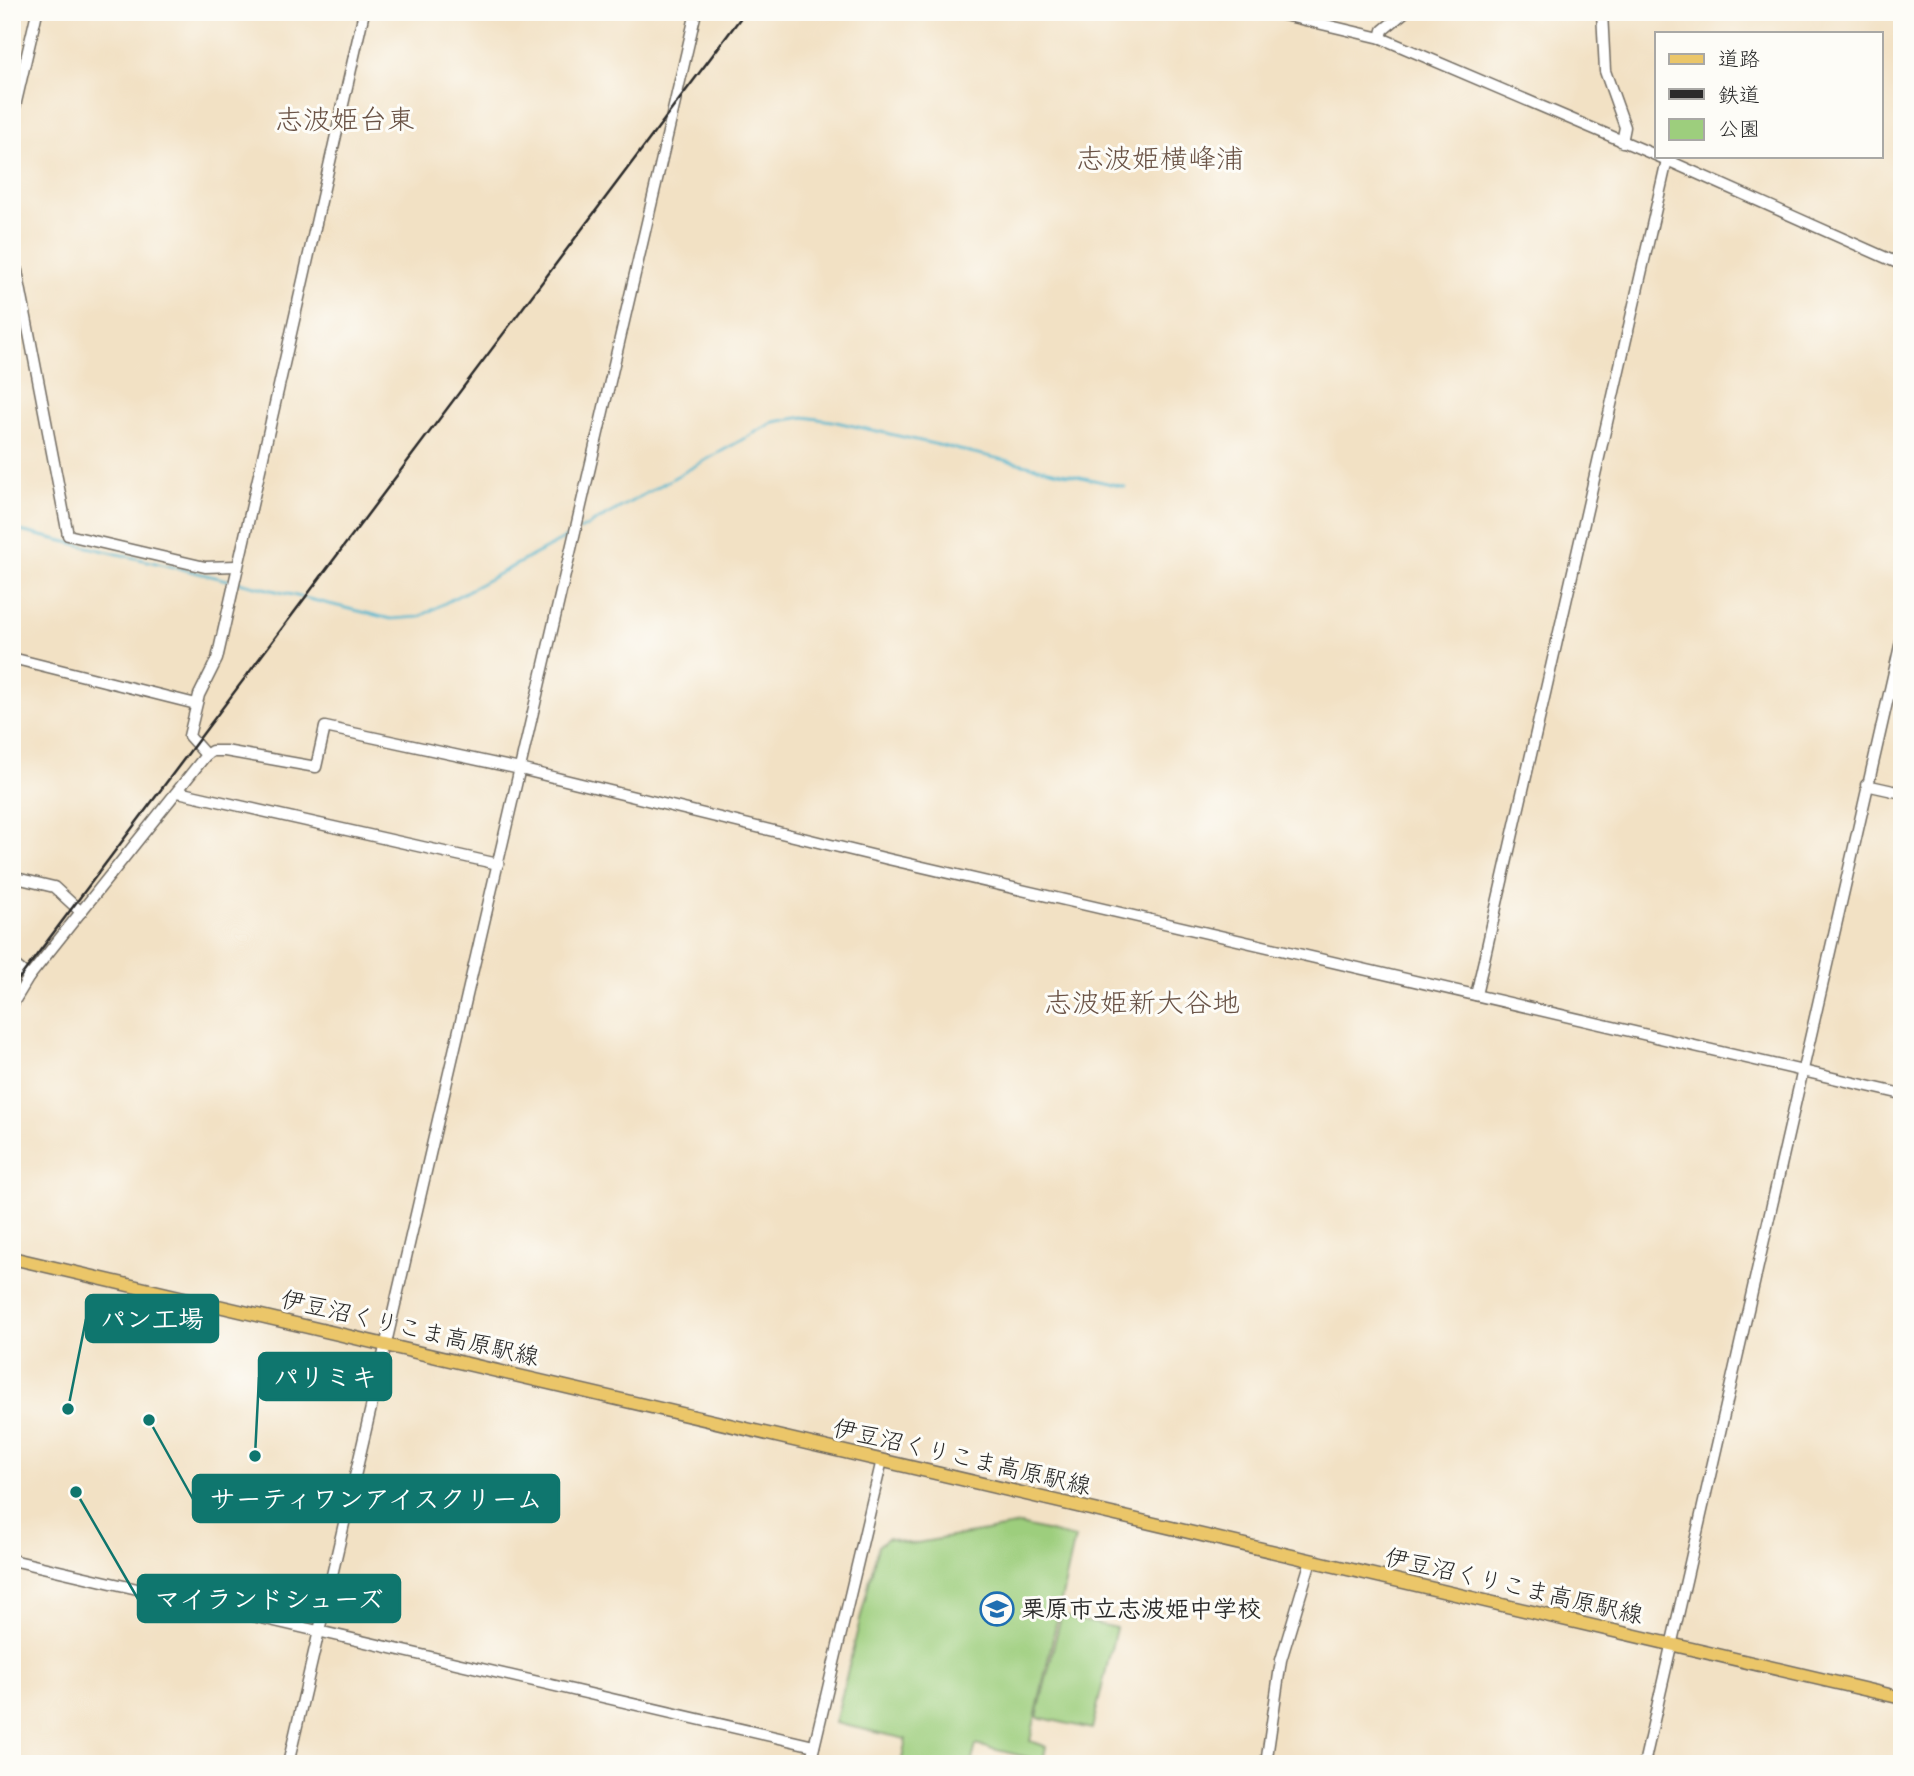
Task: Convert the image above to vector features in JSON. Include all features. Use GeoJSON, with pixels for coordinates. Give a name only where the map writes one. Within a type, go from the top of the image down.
{"type":"FeatureCollection","features":[{"type":"Feature","properties":{"kind":"main road","name":"伊豆沼くりこま高原駅線"},"geometry":{"type":"LineString","coordinates":[[12,1258],[1902,1698]]}},
{"type":"Feature","properties":{"kind":"street"},"geometry":{"type":"LineString","coordinates":[[12,119],[37,12]]}},
{"type":"Feature","properties":{"kind":"street"},"geometry":{"type":"LineString","coordinates":[[206,755],[188,736],[196,704],[214,666],[364,12]]}},
{"type":"Feature","properties":{"kind":"street"},"geometry":{"type":"LineString","coordinates":[[288,1764],[696,12]]}},
{"type":"Feature","properties":{"kind":"street"},"geometry":{"type":"LineString","coordinates":[[1271,12],[1381,38],[1655,155]]}},
{"type":"Feature","properties":{"kind":"street"},"geometry":{"type":"LineString","coordinates":[[1381,38],[1383,30],[1405,12]]}},
{"type":"Feature","properties":{"kind":"street"},"geometry":{"type":"LineString","coordinates":[[1602,12],[1605,71],[1625,127],[1622,142]]}},
{"type":"Feature","properties":{"kind":"street"},"geometry":{"type":"LineString","coordinates":[[1662,158],[1902,265]]}},
{"type":"Feature","properties":{"kind":"street"},"geometry":{"type":"LineString","coordinates":[[1476,995],[1667,160]]}},
{"type":"Feature","properties":{"kind":"street"},"geometry":{"type":"LineString","coordinates":[[12,245],[68,535],[205,567],[235,570]]}},
{"type":"Feature","properties":{"kind":"street"},"geometry":{"type":"LineString","coordinates":[[1644,1764],[1902,637]]}},
{"type":"Feature","properties":{"kind":"street"},"geometry":{"type":"LineString","coordinates":[[12,658],[196,704]]}},
{"type":"Feature","properties":{"kind":"street"},"geometry":{"type":"LineString","coordinates":[[12,1005],[29,977],[206,755],[212,751],[225,751],[316,768],[325,727],[520,769],[901,862],[1902,1094]]}},
{"type":"Feature","properties":{"kind":"street"},"geometry":{"type":"LineString","coordinates":[[1866,785],[1902,793]]}},
{"type":"Feature","properties":{"kind":"street"},"geometry":{"type":"LineString","coordinates":[[178,792],[498,864]]}},
{"type":"Feature","properties":{"kind":"street"},"geometry":{"type":"LineString","coordinates":[[12,877],[54,887],[81,912]]}},
{"type":"Feature","properties":{"kind":"street"},"geometry":{"type":"LineString","coordinates":[[12,964],[29,977]]}},
{"type":"Feature","properties":{"kind":"street"},"geometry":{"type":"LineString","coordinates":[[810,1764],[882,1460]]}},
{"type":"Feature","properties":{"kind":"street"},"geometry":{"type":"LineString","coordinates":[[12,1560],[814,1746]]}},
{"type":"Feature","properties":{"kind":"street"},"geometry":{"type":"LineString","coordinates":[[1266,1764],[1280,1660],[1311,1560]]}},
{"type":"Feature","properties":{"kind":"green space","name":"栗原市立志波姫中学校"},"geometry":{"type":"Polygon","coordinates":[[[1020,1525],[1075,1538],[1030,1741],[1046,1747],[1043,1761],[976,1745],[971,1764],[901,1764],[906,1739],[835,1723],[878,1546],[888,1538],[911,1544],[1020,1525]]]}},
{"type":"Feature","properties":{"kind":"green space"},"geometry":{"type":"Polygon","coordinates":[[[1061,1616],[1116,1628],[1092,1729],[1037,1717],[1061,1616]]]}},
{"type":"Feature","properties":{"kind":"waterway"},"geometry":{"type":"LineString","coordinates":[[580,530],[774,422],[804,417],[1125,487]]}},
{"type":"Feature","properties":{"kind":"waterway"},"geometry":{"type":"LineString","coordinates":[[12,529],[232,581]]}},
{"type":"Feature","properties":{"kind":"waterway"},"geometry":{"type":"LineString","coordinates":[[239,582],[391,619],[419,617],[571,535]]}},
{"type":"Feature","properties":{"kind":"railway"},"geometry":{"type":"LineString","coordinates":[[12,988],[745,12]]}},
{"type":"Feature","properties":{"kind":"place","name":"パン工場"},"geometry":{"type":"Point","coordinates":[68,1409]}},
{"type":"Feature","properties":{"kind":"place","name":"サーティワンアイスクリーム"},"geometry":{"type":"Point","coordinates":[149,1420]}},
{"type":"Feature","properties":{"kind":"place","name":"パリミキ"},"geometry":{"type":"Point","coordinates":[255,1456]}},
{"type":"Feature","properties":{"kind":"place","name":"マイランドシューズ"},"geometry":{"type":"Point","coordinates":[76,1492]}},
{"type":"Feature","properties":{"kind":"place","name":"栗原市立志波姫中学校"},"geometry":{"type":"Point","coordinates":[997,1609]}},
{"type":"Feature","properties":{"kind":"district","name":"志波姫台東"},"geometry":{"type":"Point","coordinates":[345,119]}},
{"type":"Feature","properties":{"kind":"district","name":"志波姫横峰浦"},"geometry":{"type":"Point","coordinates":[1160,158]}},
{"type":"Feature","properties":{"kind":"district","name":"志波姫新大谷地"},"geometry":{"type":"Point","coordinates":[1142,1002]}}]}
